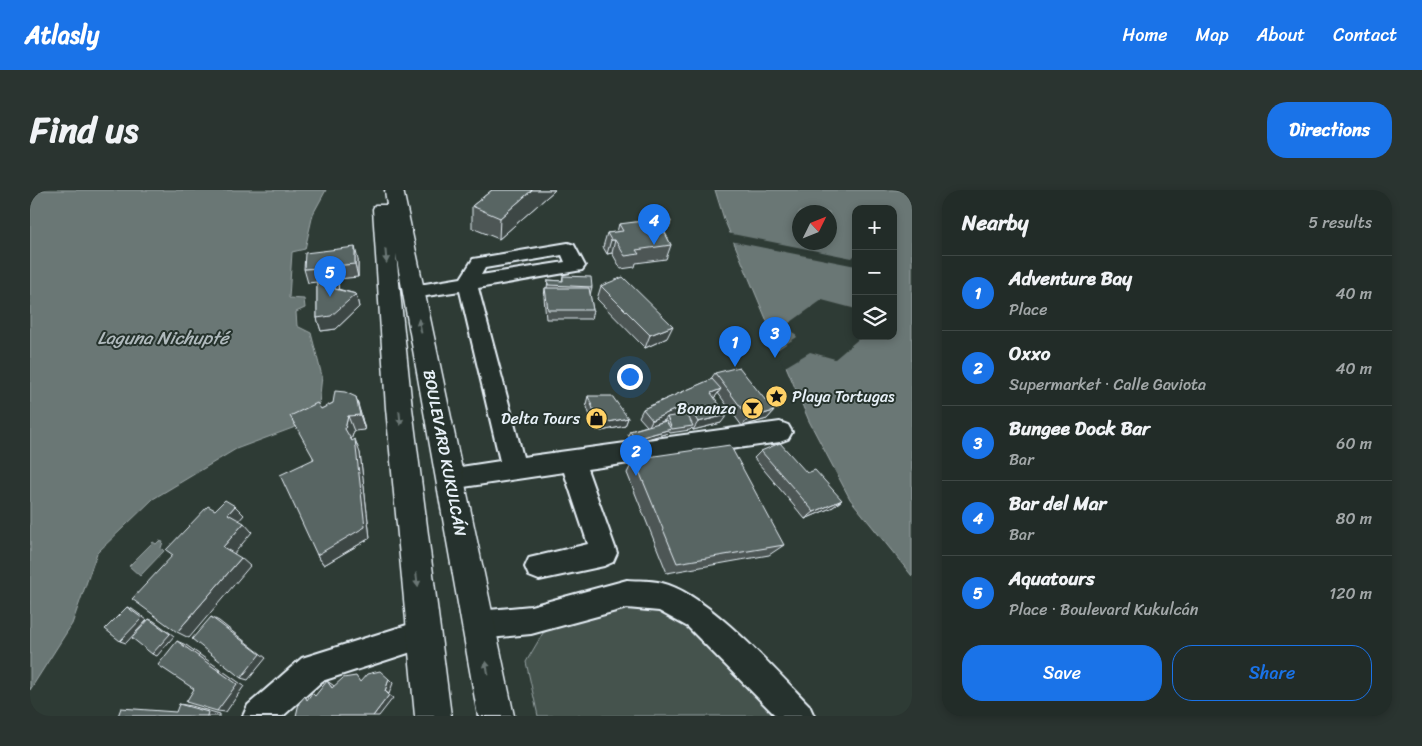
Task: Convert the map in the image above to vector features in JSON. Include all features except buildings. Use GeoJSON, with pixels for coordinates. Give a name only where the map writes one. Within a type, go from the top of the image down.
{"type":"FeatureCollection","features":[{"type":"Feature","properties":{"kind":"main road","name":"BOULEVARD KUKULCÁN"},"geometry":{"type":"LineString","coordinates":[[380,190],[396,378],[433,716]]}},
{"type":"Feature","properties":{"kind":"main road","name":"BOULEVARD KUKULCÁN"},"geometry":{"type":"LineString","coordinates":[[394,190],[496,716]]}},
{"type":"Feature","properties":{"kind":"main road"},"geometry":{"type":"LineString","coordinates":[[396,378],[429,374]]}},
{"type":"Feature","properties":{"kind":"street"},"geometry":{"type":"LineString","coordinates":[[413,292],[467,283],[576,266],[568,249],[479,263],[467,283],[514,469]]}},
{"type":"Feature","properties":{"kind":"street"},"geometry":{"type":"LineString","coordinates":[[450,478],[780,432]]}},
{"type":"Feature","properties":{"kind":"street"},"geometry":{"type":"LineString","coordinates":[[539,567],[604,553],[572,461]]}},
{"type":"Feature","properties":{"kind":"street"},"geometry":{"type":"LineString","coordinates":[[478,626],[531,620],[627,594],[662,598],[698,617],[745,661],[798,716]]}},
{"type":"Feature","properties":{"kind":"street"},"geometry":{"type":"LineString","coordinates":[[260,716],[313,669],[423,635]]}},
{"type":"Feature","properties":{"kind":"shaded area"},"geometry":{"type":"Polygon","coordinates":[[[633,586],[706,621],[801,716],[538,716],[526,662],[543,633],[633,586]]]}},
{"type":"Feature","properties":{"kind":"water","name":"Laguna Nichupté"},"geometry":{"type":"Polygon","coordinates":[[[30,190],[326,190],[313,214],[305,249],[292,252],[289,298],[304,299],[305,308],[296,312],[297,326],[311,333],[322,376],[319,404],[298,426],[236,449],[153,499],[97,553],[72,624],[30,690],[30,190]]]}},
{"type":"Feature","properties":{"kind":"water"},"geometry":{"type":"Polygon","coordinates":[[[715,190],[912,190],[912,576],[850,499],[809,421],[724,219],[715,190]]]}},
{"type":"Feature","properties":{"kind":"water"},"geometry":{"type":"Polygon","coordinates":[[[159,541],[163,542],[161,548],[164,551],[140,576],[129,566],[153,542],[156,544],[159,541]]]}},
{"type":"Feature","properties":{"kind":"pier"},"geometry":{"type":"Polygon","coordinates":[[[727,233],[792,246],[792,250],[812,250],[852,258],[852,265],[730,241],[727,233]]]}},
{"type":"Feature","properties":{"kind":"pier"},"geometry":{"type":"Polygon","coordinates":[[[822,300],[852,308],[852,340],[857,340],[835,359],[810,352],[785,367],[777,350],[797,337],[788,324],[822,300]]]}},
{"type":"Feature","properties":{"kind":"place","name":"Bar del Mar"},"geometry":{"type":"Point","coordinates":[654,245]}},
{"type":"Feature","properties":{"kind":"place","name":"Aquatours"},"geometry":{"type":"Point","coordinates":[330,297]}},
{"type":"Feature","properties":{"kind":"place","name":"Bungee Dock Bar"},"geometry":{"type":"Point","coordinates":[775,358]}},
{"type":"Feature","properties":{"kind":"place","name":"Adventure Bay"},"geometry":{"type":"Point","coordinates":[735,367]}},
{"type":"Feature","properties":{"kind":"place","name":"Playa Tortugas"},"geometry":{"type":"Point","coordinates":[776,396]}},
{"type":"Feature","properties":{"kind":"place","name":"Bonanza"},"geometry":{"type":"Point","coordinates":[752,408]}},
{"type":"Feature","properties":{"kind":"place","name":"Delta Tours"},"geometry":{"type":"Point","coordinates":[596,418]}},
{"type":"Feature","properties":{"kind":"place","name":"Oxxo"},"geometry":{"type":"Point","coordinates":[636,476]}}]}
